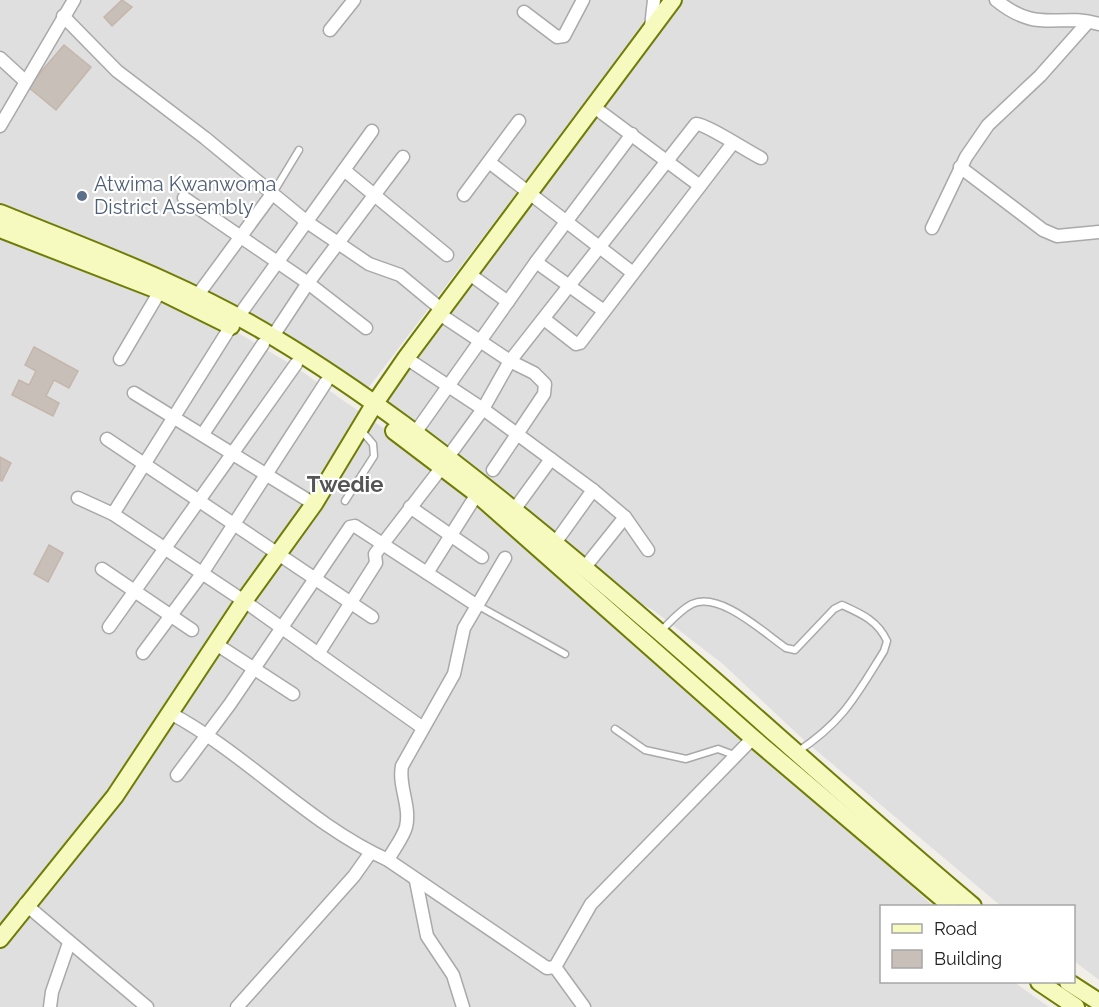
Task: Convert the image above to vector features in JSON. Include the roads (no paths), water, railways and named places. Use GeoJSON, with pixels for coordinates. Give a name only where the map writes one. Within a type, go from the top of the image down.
{"type":"FeatureCollection","features":[{"type":"Feature","properties":{"kind":"street"},"geometry":{"type":"LineString","coordinates":[[0,126],[74,0]]}},
{"type":"Feature","properties":{"kind":"street"},"geometry":{"type":"LineString","coordinates":[[330,30],[354,0]]}},
{"type":"Feature","properties":{"kind":"street"},"geometry":{"type":"LineString","coordinates":[[524,12],[557,37],[564,36],[583,0]]}},
{"type":"Feature","properties":{"kind":"street"},"geometry":{"type":"LineString","coordinates":[[651,27],[654,0]]}},
{"type":"Feature","properties":{"kind":"street"},"geometry":{"type":"LineString","coordinates":[[3,929],[94,823],[244,601],[314,504],[372,408],[406,358],[651,27],[674,0]]}},
{"type":"Feature","properties":{"kind":"street"},"geometry":{"type":"LineString","coordinates":[[996,0],[1008,9],[1043,22],[1096,22]]}},
{"type":"Feature","properties":{"kind":"street"},"geometry":{"type":"LineString","coordinates":[[63,16],[117,71],[306,222],[369,264],[400,275],[440,311],[510,361],[534,373],[545,384],[544,394],[493,470]]}},
{"type":"Feature","properties":{"kind":"street"},"geometry":{"type":"LineString","coordinates":[[932,228],[960,167],[988,125],[1096,22]]}},
{"type":"Feature","properties":{"kind":"street"},"geometry":{"type":"LineString","coordinates":[[0,58],[25,81]]}},
{"type":"Feature","properties":{"kind":"street"},"geometry":{"type":"LineString","coordinates":[[594,106],[700,186]]}},
{"type":"Feature","properties":{"kind":"street"},"geometry":{"type":"LineString","coordinates":[[464,195],[519,121]]}},
{"type":"Feature","properties":{"kind":"street"},"geometry":{"type":"LineString","coordinates":[[318,654],[376,563],[375,554],[483,409],[510,361],[599,246],[700,123],[761,158]]}},
{"type":"Feature","properties":{"kind":"street"},"geometry":{"type":"LineString","coordinates":[[113,514],[234,321],[372,131]]}},
{"type":"Feature","properties":{"kind":"street"},"geometry":{"type":"LineString","coordinates":[[415,433],[536,262],[632,134]]}},
{"type":"Feature","properties":{"kind":"street"},"geometry":{"type":"LineString","coordinates":[[544,319],[576,344],[733,143]]}},
{"type":"Feature","properties":{"kind":"street"},"geometry":{"type":"LineString","coordinates":[[203,434],[308,283],[403,157]]}},
{"type":"Feature","properties":{"kind":"street"},"geometry":{"type":"LineString","coordinates":[[489,162],[633,273]]}},
{"type":"Feature","properties":{"kind":"street"},"geometry":{"type":"LineString","coordinates":[[960,167],[1043,230],[1057,236],[1099,232]]}},
{"type":"Feature","properties":{"kind":"street"},"geometry":{"type":"LineString","coordinates":[[344,170],[447,255]]}},
{"type":"Feature","properties":{"kind":"street"},"geometry":{"type":"LineString","coordinates":[[197,296],[273,194]]}},
{"type":"Feature","properties":{"kind":"street"},"geometry":{"type":"LineString","coordinates":[[184,198],[308,283],[366,328]]}},
{"type":"Feature","properties":{"kind":"street"},"geometry":{"type":"LineString","coordinates":[[0,213],[161,277],[197,296],[268,340],[372,408],[514,510],[585,567],[972,905]]}},
{"type":"Feature","properties":{"kind":"street"},"geometry":{"type":"LineString","coordinates":[[0,228],[234,321]]}},
{"type":"Feature","properties":{"kind":"street"},"geometry":{"type":"LineString","coordinates":[[536,262],[604,311]]}},
{"type":"Feature","properties":{"kind":"street"},"geometry":{"type":"LineString","coordinates":[[468,273],[508,302]]}},
{"type":"Feature","properties":{"kind":"street"},"geometry":{"type":"LineString","coordinates":[[120,359],[160,291]]}},
{"type":"Feature","properties":{"kind":"street"},"geometry":{"type":"LineString","coordinates":[[268,340],[296,364],[415,433],[477,494],[753,738],[950,905]]}},
{"type":"Feature","properties":{"kind":"street"},"geometry":{"type":"LineString","coordinates":[[406,358],[483,409],[593,490],[625,517],[648,550]]}},
{"type":"Feature","properties":{"kind":"street"},"geometry":{"type":"LineString","coordinates":[[109,627],[201,501],[296,364]]}},
{"type":"Feature","properties":{"kind":"street"},"geometry":{"type":"LineString","coordinates":[[143,653],[201,575],[326,382]]}},
{"type":"Feature","properties":{"kind":"street"},"geometry":{"type":"LineString","coordinates":[[134,393],[314,504]]}},
{"type":"Feature","properties":{"kind":"street"},"geometry":{"type":"LineString","coordinates":[[107,440],[236,523],[372,617]]}},
{"type":"Feature","properties":{"kind":"street"},"geometry":{"type":"LineString","coordinates":[[514,510],[551,459]]}},
{"type":"Feature","properties":{"kind":"street"},"geometry":{"type":"LineString","coordinates":[[555,543],[593,490]]}},
{"type":"Feature","properties":{"kind":"street"},"geometry":{"type":"LineString","coordinates":[[427,573],[477,494]]}},
{"type":"Feature","properties":{"kind":"street"},"geometry":{"type":"LineString","coordinates":[[78,498],[113,514],[201,575],[244,601],[281,630],[423,728]]}},
{"type":"Feature","properties":{"kind":"street"},"geometry":{"type":"LineString","coordinates":[[410,507],[482,557]]}},
{"type":"Feature","properties":{"kind":"street"},"geometry":{"type":"LineString","coordinates":[[585,567],[625,517]]}},
{"type":"Feature","properties":{"kind":"street"},"geometry":{"type":"LineString","coordinates":[[177,776],[281,630],[350,527],[355,526],[476,604]]}},
{"type":"Feature","properties":{"kind":"street"},"geometry":{"type":"LineString","coordinates":[[388,860],[406,827],[406,806],[400,775],[402,766],[454,674],[461,636],[476,604],[505,558]]}},
{"type":"Feature","properties":{"kind":"street"},"geometry":{"type":"LineString","coordinates":[[102,569],[192,630]]}},
{"type":"Feature","properties":{"kind":"street"},"geometry":{"type":"LineString","coordinates":[[216,644],[293,694]]}},
{"type":"Feature","properties":{"kind":"street"},"geometry":{"type":"LineString","coordinates":[[170,713],[207,735],[305,808],[371,852],[388,860],[547,968],[555,967]]}},
{"type":"Feature","properties":{"kind":"street"},"geometry":{"type":"LineString","coordinates":[[555,967],[591,904],[753,738]]}},
{"type":"Feature","properties":{"kind":"street"},"geometry":{"type":"LineString","coordinates":[[237,1007],[354,876],[371,852]]}},
{"type":"Feature","properties":{"kind":"street"},"geometry":{"type":"LineString","coordinates":[[416,881],[427,936],[453,975],[463,1007]]}},
{"type":"Feature","properties":{"kind":"street"},"geometry":{"type":"LineString","coordinates":[[25,904],[147,1007]]}},
{"type":"Feature","properties":{"kind":"street"},"geometry":{"type":"LineString","coordinates":[[50,1007],[52,992],[69,943]]}},
{"type":"Feature","properties":{"kind":"street"},"geometry":{"type":"LineString","coordinates":[[555,967],[584,1007]]}},
{"type":"Feature","properties":{"kind":"street"},"geometry":{"type":"LineString","coordinates":[[1042,983],[1076,1007]]}},
{"type":"Feature","properties":{"kind":"street"},"geometry":{"type":"LineString","coordinates":[[1071,983],[1099,1002]]}},
{"type":"Feature","properties":{"kind":"lane"},"geometry":{"type":"LineString","coordinates":[[273,194],[299,150]]}},
{"type":"Feature","properties":{"kind":"lane"},"geometry":{"type":"LineString","coordinates":[[345,501],[374,456],[373,444],[360,429]]}},
{"type":"Feature","properties":{"kind":"lane"},"geometry":{"type":"LineString","coordinates":[[660,633],[692,604],[705,601],[737,613],[786,648],[795,650],[834,609],[842,605],[866,615],[882,630],[887,641],[884,651],[839,718],[825,734],[796,753]]}},
{"type":"Feature","properties":{"kind":"lane"},"geometry":{"type":"LineString","coordinates":[[476,604],[565,654]]}},
{"type":"Feature","properties":{"kind":"lane"},"geometry":{"type":"LineString","coordinates":[[615,729],[645,750],[686,759],[718,749],[734,755]]}},
{"type":"Feature","properties":{"kind":"place","name":"Atwima Kwanwoma District Assembly"},"geometry":{"type":"Point","coordinates":[82,196]}},
{"type":"Feature","properties":{"kind":"district","name":"Twedie"},"geometry":{"type":"Point","coordinates":[345,484]}}]}
